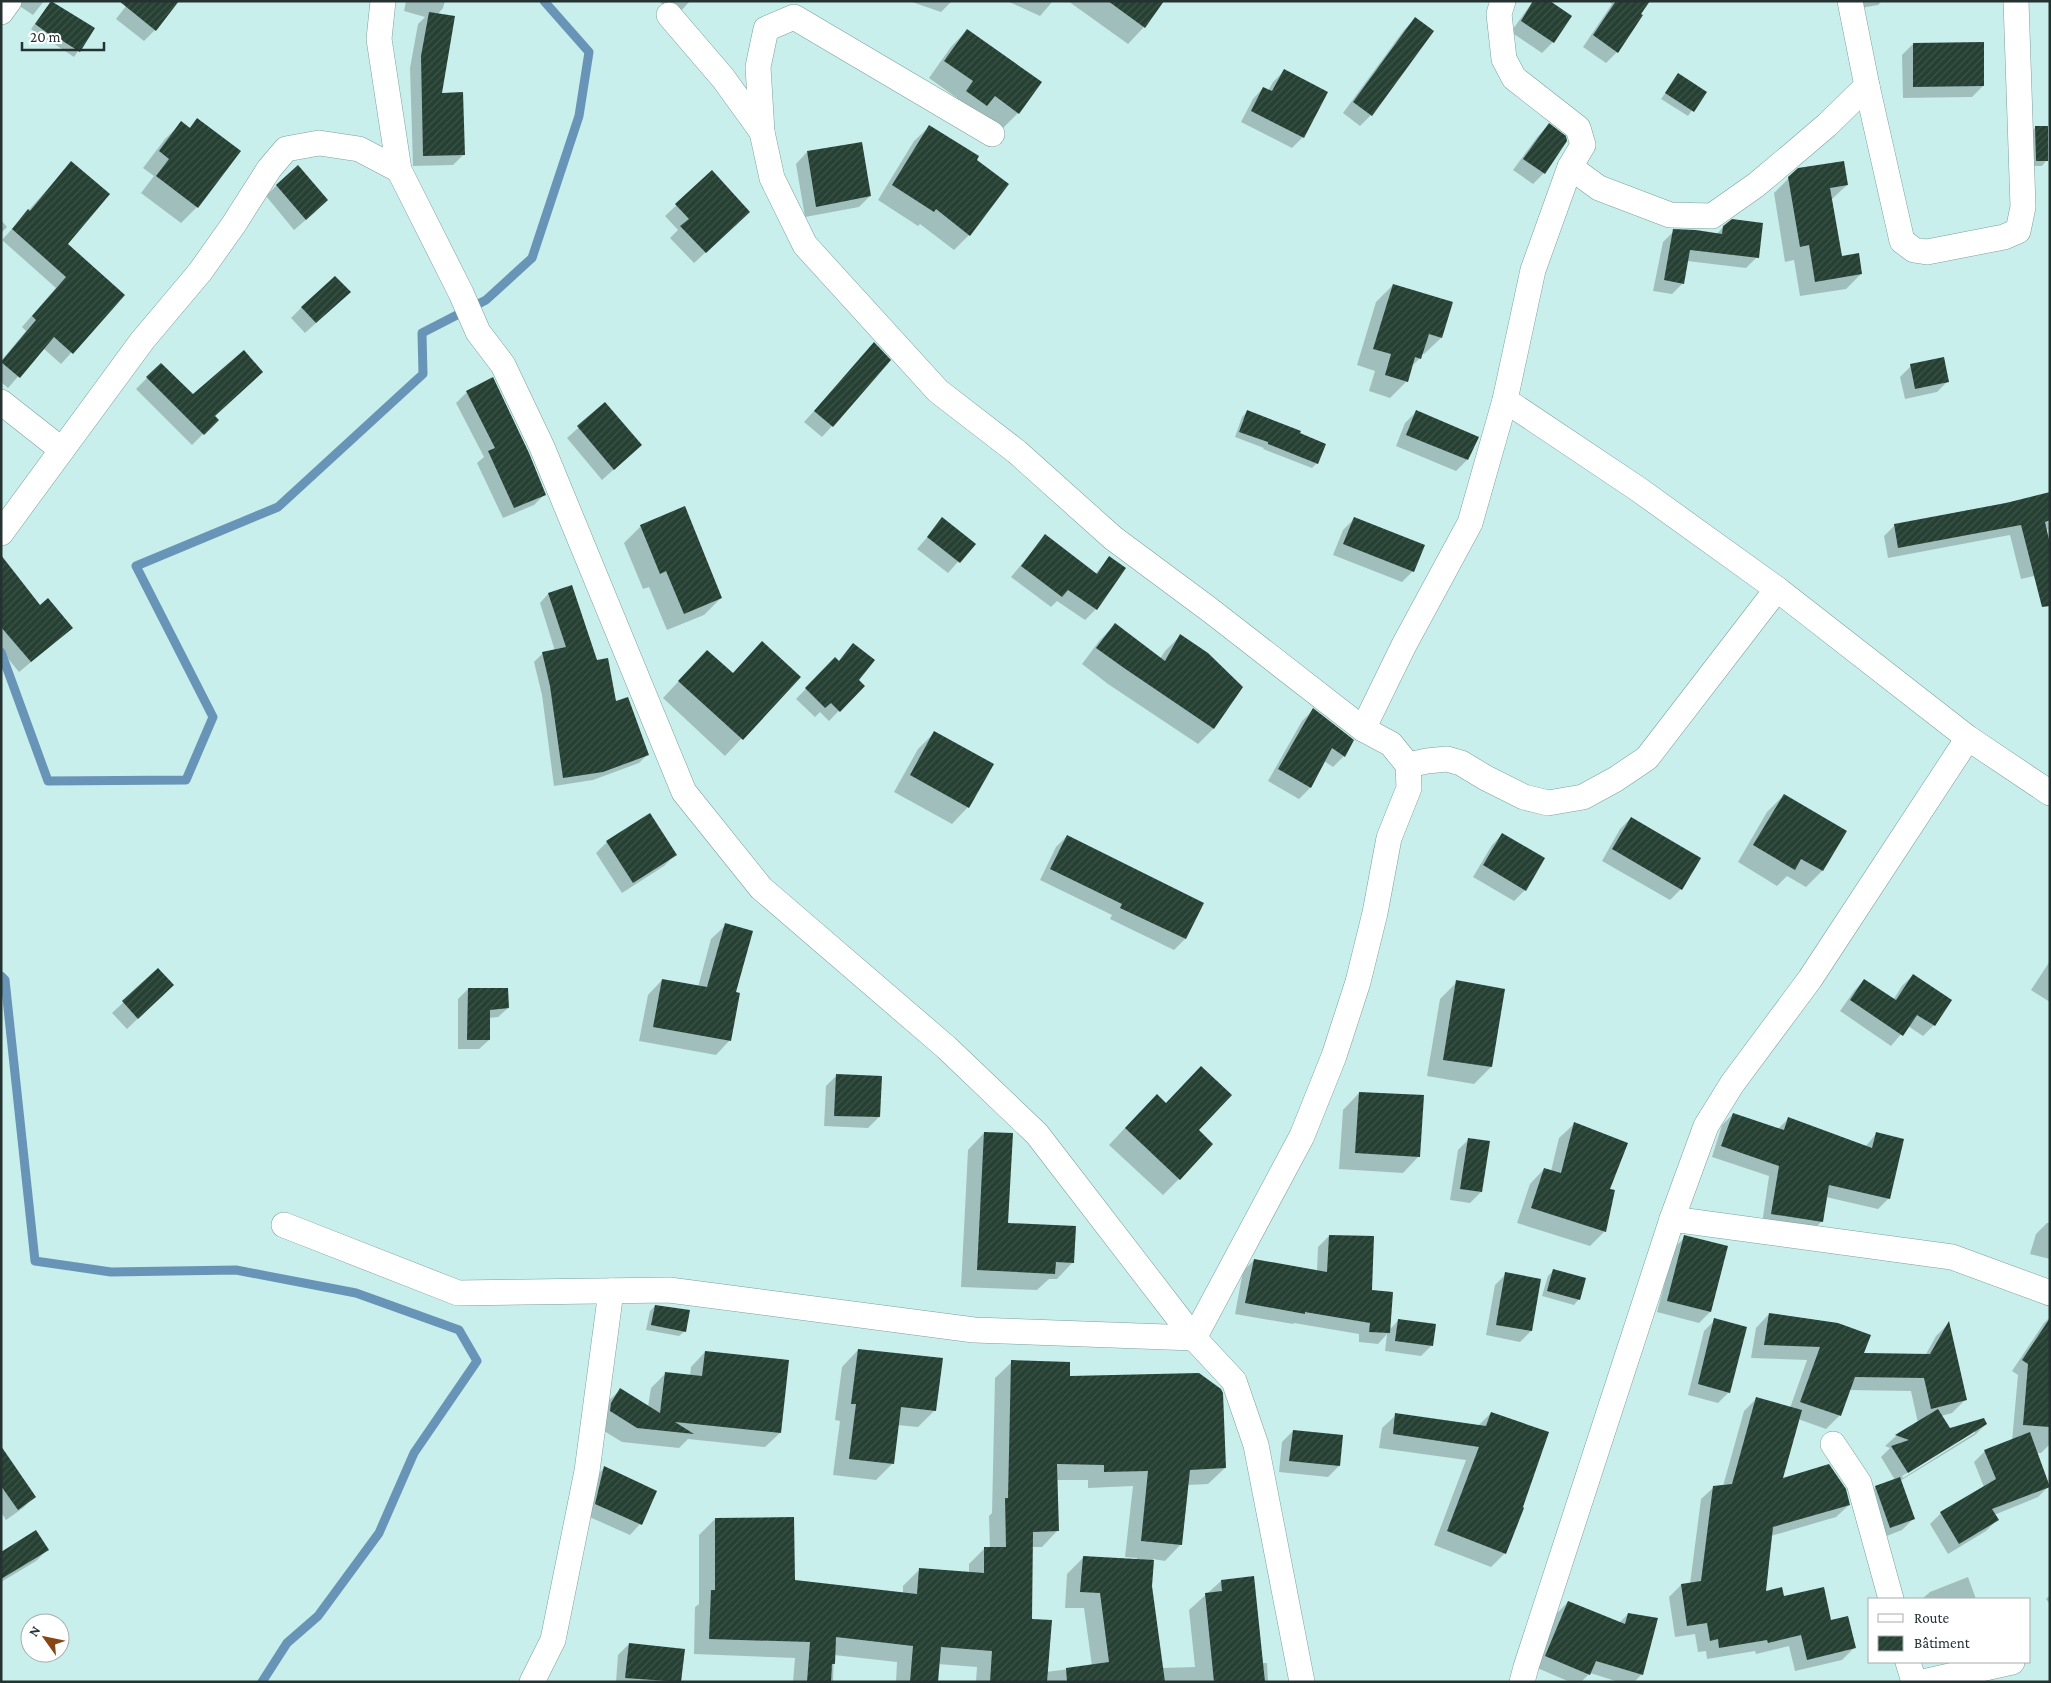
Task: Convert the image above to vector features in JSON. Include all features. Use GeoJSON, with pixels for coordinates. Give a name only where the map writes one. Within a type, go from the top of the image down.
{"type":"FeatureCollection","features":[{"type":"Feature","properties":{"kind":"street"},"geometry":{"type":"LineString","coordinates":[[1,12],[9,1]]}},
{"type":"Feature","properties":{"kind":"street"},"geometry":{"type":"LineString","coordinates":[[383,1],[379,40],[399,170],[478,332],[503,365],[542,447],[684,792],[761,888],[947,1048],[1037,1134],[1194,1338],[1234,1381],[1256,1445],[1302,1682]]}},
{"type":"Feature","properties":{"kind":"street"},"geometry":{"type":"LineString","coordinates":[[1363,729],[1404,646],[1470,523],[1505,400],[1533,270],[1570,167],[1583,145],[1582,136],[1578,128],[1514,78],[1504,59],[1499,14],[1503,1]]}},
{"type":"Feature","properties":{"kind":"street"},"geometry":{"type":"LineString","coordinates":[[1850,1],[1902,241],[1914,250],[1927,252],[2004,237],[2018,230],[2023,207],[2016,1]]}},
{"type":"Feature","properties":{"kind":"street"},"geometry":{"type":"LineString","coordinates":[[669,15],[723,78],[762,132]]}},
{"type":"Feature","properties":{"kind":"street"},"geometry":{"type":"LineString","coordinates":[[992,134],[794,17],[766,29],[758,67],[762,132],[772,178],[805,246],[938,391],[1017,452],[1113,538],[1210,610],[1363,729],[1392,744],[1408,765],[1410,788],[1388,838],[1375,913],[1358,982],[1334,1056],[1302,1136],[1194,1338]]}},
{"type":"Feature","properties":{"kind":"street"},"geometry":{"type":"LineString","coordinates":[[1570,167],[1599,188],[1670,215],[1712,216],[1756,185],[1828,125],[1867,86]]}},
{"type":"Feature","properties":{"kind":"street"},"geometry":{"type":"LineString","coordinates":[[1,533],[142,341],[200,272],[269,170],[286,149],[320,143],[359,149],[399,170]]}},
{"type":"Feature","properties":{"kind":"street"},"geometry":{"type":"LineString","coordinates":[[1505,400],[1638,489],[1777,589],[1968,738],[2050,793]]}},
{"type":"Feature","properties":{"kind":"street"},"geometry":{"type":"LineString","coordinates":[[1,402],[62,450]]}},
{"type":"Feature","properties":{"kind":"street"},"geometry":{"type":"LineString","coordinates":[[1408,765],[1447,759],[1461,763],[1524,797],[1548,804],[1583,797],[1616,779],[1647,758],[1777,589]]}},
{"type":"Feature","properties":{"kind":"street"},"geometry":{"type":"LineString","coordinates":[[1522,1682],[1672,1219],[1706,1126],[1732,1084],[1810,979],[1968,738]]}},
{"type":"Feature","properties":{"kind":"street"},"geometry":{"type":"LineString","coordinates":[[1672,1219],[1952,1257],[2050,1293]]}},
{"type":"Feature","properties":{"kind":"street"},"geometry":{"type":"LineString","coordinates":[[284,1225],[458,1293],[669,1290],[974,1330],[1194,1338]]}},
{"type":"Feature","properties":{"kind":"street"},"geometry":{"type":"LineString","coordinates":[[532,1682],[552,1640],[587,1471],[611,1291]]}},
{"type":"Feature","properties":{"kind":"street"},"geometry":{"type":"LineString","coordinates":[[1833,1444],[1859,1483],[1891,1598]]}},
{"type":"Feature","properties":{"kind":"street"},"geometry":{"type":"LineString","coordinates":[[1908,1663],[1914,1682]]}},
{"type":"Feature","properties":{"kind":"street"},"geometry":{"type":"LineString","coordinates":[[1923,1682],[2008,1663]]}},
{"type":"Feature","properties":{"kind":"building"},"geometry":{"type":"Polygon","coordinates":[[[51,1],[95,28],[80,52],[58,38],[57,40],[35,24],[51,1]]]}},
{"type":"Feature","properties":{"kind":"building"},"geometry":{"type":"Polygon","coordinates":[[[119,1],[179,1],[156,31],[119,1]]]}},
{"type":"Feature","properties":{"kind":"building"},"geometry":{"type":"Polygon","coordinates":[[[1108,1],[1164,1],[1145,28],[1108,1]]]}},
{"type":"Feature","properties":{"kind":"building"},"geometry":{"type":"Polygon","coordinates":[[[1533,1],[1550,1],[1572,16],[1554,43],[1521,21],[1533,1]]]}},
{"type":"Feature","properties":{"kind":"building"},"geometry":{"type":"Polygon","coordinates":[[[1616,1],[1650,1],[1618,53],[1593,35],[1616,1]]]}},
{"type":"Feature","properties":{"kind":"building"},"geometry":{"type":"Polygon","coordinates":[[[429,12],[455,16],[442,93],[463,92],[465,155],[423,156],[421,56],[429,12]]]}},
{"type":"Feature","properties":{"kind":"building"},"geometry":{"type":"Polygon","coordinates":[[[1415,17],[1434,31],[1372,116],[1353,102],[1415,17]]]}},
{"type":"Feature","properties":{"kind":"building"},"geometry":{"type":"Polygon","coordinates":[[[967,29],[1042,82],[1019,114],[995,96],[987,106],[966,91],[973,81],[944,61],[967,29]]]}},
{"type":"Feature","properties":{"kind":"building"},"geometry":{"type":"Polygon","coordinates":[[[1984,42],[1984,86],[1913,87],[1913,43],[1984,42]]]}},
{"type":"Feature","properties":{"kind":"building"},"geometry":{"type":"Polygon","coordinates":[[[1284,69],[1328,92],[1304,138],[1251,111],[1263,87],[1272,91],[1284,69]]]}},
{"type":"Feature","properties":{"kind":"building"},"geometry":{"type":"Polygon","coordinates":[[[1678,73],[1707,92],[1694,112],[1665,93],[1678,73]]]}},
{"type":"Feature","properties":{"kind":"building"},"geometry":{"type":"Polygon","coordinates":[[[197,118],[241,151],[198,208],[156,176],[169,159],[159,151],[181,121],[190,128],[197,118]]]}},
{"type":"Feature","properties":{"kind":"building"},"geometry":{"type":"Polygon","coordinates":[[[1549,123],[1566,136],[1567,141],[1545,174],[1523,159],[1549,123]]]}},
{"type":"Feature","properties":{"kind":"building"},"geometry":{"type":"Polygon","coordinates":[[[929,125],[979,156],[977,160],[1009,184],[970,236],[936,209],[934,212],[892,185],[929,125]]]}},
{"type":"Feature","properties":{"kind":"building"},"geometry":{"type":"Polygon","coordinates":[[[2035,126],[2048,126],[2048,161],[2036,161],[2035,126]]]}},
{"type":"Feature","properties":{"kind":"building"},"geometry":{"type":"Polygon","coordinates":[[[862,142],[871,196],[816,207],[807,151],[862,142]]]}},
{"type":"Feature","properties":{"kind":"building"},"geometry":{"type":"Polygon","coordinates":[[[71,161],[110,194],[68,244],[125,295],[73,354],[54,337],[20,378],[1,362],[36,320],[32,316],[66,277],[12,229],[28,209],[30,211],[71,161]]]}},
{"type":"Feature","properties":{"kind":"building"},"geometry":{"type":"Polygon","coordinates":[[[1844,161],[1848,185],[1830,188],[1842,256],[1859,253],[1862,274],[1815,282],[1809,245],[1800,247],[1788,177],[1798,168],[1844,161]]]}},
{"type":"Feature","properties":{"kind":"building"},"geometry":{"type":"Polygon","coordinates":[[[298,165],[328,200],[306,220],[276,185],[298,165]]]}},
{"type":"Feature","properties":{"kind":"building"},"geometry":{"type":"Polygon","coordinates":[[[712,170],[750,212],[706,253],[680,226],[689,219],[675,204],[712,170]]]}},
{"type":"Feature","properties":{"kind":"building"},"geometry":{"type":"Polygon","coordinates":[[[1732,219],[1763,223],[1759,258],[1690,250],[1684,284],[1664,280],[1673,229],[1722,234],[1723,226],[1732,219]]]}},
{"type":"Feature","properties":{"kind":"building"},"geometry":{"type":"Polygon","coordinates":[[[335,276],[351,292],[316,323],[301,307],[335,276]]]}},
{"type":"Feature","properties":{"kind":"building"},"geometry":{"type":"Polygon","coordinates":[[[1393,284],[1453,302],[1442,338],[1429,334],[1421,359],[1415,357],[1408,382],[1385,375],[1391,354],[1373,349],[1393,284]]]}},
{"type":"Feature","properties":{"kind":"building"},"geometry":{"type":"Polygon","coordinates":[[[874,342],[891,360],[833,427],[814,411],[874,342]]]}},
{"type":"Feature","properties":{"kind":"building"},"geometry":{"type":"Polygon","coordinates":[[[244,350],[263,372],[215,416],[219,420],[204,435],[146,377],[161,363],[193,394],[244,350]]]}},
{"type":"Feature","properties":{"kind":"building"},"geometry":{"type":"Polygon","coordinates":[[[1944,357],[1949,382],[1915,389],[1910,364],[1944,357]]]}},
{"type":"Feature","properties":{"kind":"building"},"geometry":{"type":"Polygon","coordinates":[[[493,377],[529,453],[546,495],[514,508],[488,451],[495,448],[466,391],[493,377]]]}},
{"type":"Feature","properties":{"kind":"building"},"geometry":{"type":"Polygon","coordinates":[[[605,402],[642,445],[614,470],[577,426],[605,402]]]}},
{"type":"Feature","properties":{"kind":"building"},"geometry":{"type":"Polygon","coordinates":[[[1247,410],[1301,431],[1300,433],[1326,444],[1318,464],[1268,444],[1268,442],[1239,432],[1247,410]]]}},
{"type":"Feature","properties":{"kind":"building"},"geometry":{"type":"Polygon","coordinates":[[[1416,410],[1479,437],[1468,460],[1406,435],[1416,410]]]}},
{"type":"Feature","properties":{"kind":"building"},"geometry":{"type":"Polygon","coordinates":[[[2050,492],[2050,520],[2045,522],[2050,544],[2050,606],[2042,607],[2021,525],[1898,548],[1894,524],[2006,503],[2050,492]]]}},
{"type":"Feature","properties":{"kind":"building"},"geometry":{"type":"Polygon","coordinates":[[[685,506],[722,598],[684,614],[666,571],[660,574],[640,525],[685,506]]]}},
{"type":"Feature","properties":{"kind":"building"},"geometry":{"type":"Polygon","coordinates":[[[942,517],[976,544],[960,563],[927,537],[942,517]]]}},
{"type":"Feature","properties":{"kind":"building"},"geometry":{"type":"Polygon","coordinates":[[[1354,517],[1425,545],[1414,572],[1343,544],[1354,517]]]}},
{"type":"Feature","properties":{"kind":"building"},"geometry":{"type":"Polygon","coordinates":[[[1045,534],[1097,574],[1109,556],[1126,568],[1097,610],[1068,590],[1062,597],[1021,566],[1045,534]]]}},
{"type":"Feature","properties":{"kind":"building"},"geometry":{"type":"Polygon","coordinates":[[[1,555],[40,605],[48,598],[73,628],[31,662],[1,627],[1,555]]]}},
{"type":"Feature","properties":{"kind":"building"},"geometry":{"type":"Polygon","coordinates":[[[572,585],[597,660],[608,658],[616,701],[628,697],[649,755],[603,772],[563,778],[550,686],[542,652],[566,647],[548,593],[572,585]]]}},
{"type":"Feature","properties":{"kind":"building"},"geometry":{"type":"Polygon","coordinates":[[[1115,623],[1165,661],[1180,634],[1208,653],[1243,687],[1214,729],[1096,648],[1115,623]]]}},
{"type":"Feature","properties":{"kind":"building"},"geometry":{"type":"Polygon","coordinates":[[[762,641],[801,677],[743,740],[678,681],[707,650],[733,673],[762,641]]]}},
{"type":"Feature","properties":{"kind":"building"},"geometry":{"type":"Polygon","coordinates":[[[853,643],[875,660],[859,680],[865,686],[840,712],[831,703],[825,708],[805,688],[835,657],[839,661],[853,643]]]}},
{"type":"Feature","properties":{"kind":"building"},"geometry":{"type":"Polygon","coordinates":[[[1313,708],[1354,740],[1345,757],[1332,748],[1311,788],[1278,769],[1313,708]]]}},
{"type":"Feature","properties":{"kind":"building"},"geometry":{"type":"Polygon","coordinates":[[[934,731],[994,764],[969,808],[910,775],[934,731]]]}},
{"type":"Feature","properties":{"kind":"building"},"geometry":{"type":"Polygon","coordinates":[[[1784,794],[1847,831],[1823,871],[1801,859],[1795,870],[1753,845],[1784,794]]]}},
{"type":"Feature","properties":{"kind":"building"},"geometry":{"type":"Polygon","coordinates":[[[650,813],[677,855],[633,883],[606,841],[650,813]]]}},
{"type":"Feature","properties":{"kind":"building"},"geometry":{"type":"Polygon","coordinates":[[[1631,817],[1701,858],[1682,890],[1612,849],[1631,817]]]}},
{"type":"Feature","properties":{"kind":"building"},"geometry":{"type":"Polygon","coordinates":[[[1502,833],[1545,858],[1526,891],[1483,865],[1502,833]]]}},
{"type":"Feature","properties":{"kind":"building"},"geometry":{"type":"Polygon","coordinates":[[[1067,835],[1204,903],[1186,939],[1120,908],[1122,904],[1050,869],[1067,835]]]}},
{"type":"Feature","properties":{"kind":"building"},"geometry":{"type":"Polygon","coordinates":[[[725,923],[753,931],[736,992],[740,993],[731,1041],[653,1027],[662,979],[707,987],[725,923]]]}},
{"type":"Feature","properties":{"kind":"building"},"geometry":{"type":"Polygon","coordinates":[[[158,968],[174,985],[138,1019],[122,1001],[158,968]]]}},
{"type":"Feature","properties":{"kind":"building"},"geometry":{"type":"Polygon","coordinates":[[[1913,974],[1952,1000],[1935,1026],[1917,1015],[1903,1036],[1850,1000],[1864,979],[1896,1000],[1913,974]]]}},
{"type":"Feature","properties":{"kind":"building"},"geometry":{"type":"Polygon","coordinates":[[[1456,980],[1505,989],[1492,1067],[1443,1060],[1456,980]]]}},
{"type":"Feature","properties":{"kind":"building"},"geometry":{"type":"Polygon","coordinates":[[[468,988],[508,988],[509,1008],[490,1010],[490,1040],[467,1040],[468,988]]]}},
{"type":"Feature","properties":{"kind":"building"},"geometry":{"type":"Polygon","coordinates":[[[1201,1066],[1232,1095],[1199,1130],[1213,1144],[1180,1180],[1125,1128],[1157,1094],[1166,1103],[1201,1066]]]}},
{"type":"Feature","properties":{"kind":"building"},"geometry":{"type":"Polygon","coordinates":[[[836,1074],[882,1076],[880,1117],[834,1116],[836,1074]]]}},
{"type":"Feature","properties":{"kind":"building"},"geometry":{"type":"Polygon","coordinates":[[[1359,1092],[1424,1095],[1420,1157],[1355,1153],[1359,1092]]]}},
{"type":"Feature","properties":{"kind":"building"},"geometry":{"type":"Polygon","coordinates":[[[1733,1113],[1784,1130],[1788,1117],[1872,1148],[1876,1132],[1904,1139],[1890,1199],[1829,1185],[1823,1222],[1771,1214],[1779,1166],[1721,1146],[1733,1113]]]}},
{"type":"Feature","properties":{"kind":"building"},"geometry":{"type":"Polygon","coordinates":[[[1574,1122],[1628,1143],[1610,1189],[1615,1190],[1606,1232],[1531,1208],[1544,1168],[1561,1173],[1574,1122]]]}},
{"type":"Feature","properties":{"kind":"building"},"geometry":{"type":"Polygon","coordinates":[[[984,1132],[1013,1133],[1008,1223],[1076,1226],[1074,1263],[1056,1262],[1055,1274],[977,1270],[984,1132]]]}},
{"type":"Feature","properties":{"kind":"building"},"geometry":{"type":"Polygon","coordinates":[[[1468,1138],[1490,1141],[1482,1192],[1460,1189],[1468,1138]]]}},
{"type":"Feature","properties":{"kind":"building"},"geometry":{"type":"Polygon","coordinates":[[[1329,1235],[1374,1236],[1372,1290],[1393,1292],[1390,1333],[1369,1332],[1370,1323],[1245,1303],[1254,1259],[1327,1272],[1329,1235]]]}},
{"type":"Feature","properties":{"kind":"building"},"geometry":{"type":"Polygon","coordinates":[[[1684,1235],[1728,1246],[1711,1312],[1667,1301],[1684,1235]]]}},
{"type":"Feature","properties":{"kind":"building"},"geometry":{"type":"Polygon","coordinates":[[[1553,1269],[1586,1278],[1580,1300],[1547,1291],[1553,1269]]]}},
{"type":"Feature","properties":{"kind":"building"},"geometry":{"type":"Polygon","coordinates":[[[1505,1272],[1541,1279],[1532,1331],[1496,1325],[1505,1272]]]}},
{"type":"Feature","properties":{"kind":"building"},"geometry":{"type":"Polygon","coordinates":[[[655,1305],[690,1310],[686,1332],[651,1325],[655,1305]]]}},
{"type":"Feature","properties":{"kind":"building"},"geometry":{"type":"Polygon","coordinates":[[[1769,1313],[1838,1323],[1871,1335],[1864,1353],[1930,1354],[1949,1321],[1967,1400],[1931,1409],[1924,1378],[1855,1377],[1841,1416],[1800,1402],[1820,1347],[1764,1345],[1769,1313]]]}},
{"type":"Feature","properties":{"kind":"building"},"geometry":{"type":"Polygon","coordinates":[[[1714,1318],[1747,1327],[1730,1393],[1698,1384],[1714,1318]]]}},
{"type":"Feature","properties":{"kind":"building"},"geometry":{"type":"Polygon","coordinates":[[[2050,1318],[2050,1427],[2023,1425],[2028,1364],[2022,1360],[2050,1318]]]}},
{"type":"Feature","properties":{"kind":"building"},"geometry":{"type":"Polygon","coordinates":[[[1398,1319],[1436,1324],[1433,1346],[1395,1341],[1398,1319]]]}},
{"type":"Feature","properties":{"kind":"building"},"geometry":{"type":"Polygon","coordinates":[[[858,1349],[943,1358],[936,1411],[901,1407],[894,1464],[849,1459],[856,1404],[851,1404],[858,1349]]]}},
{"type":"Feature","properties":{"kind":"building"},"geometry":{"type":"Polygon","coordinates":[[[705,1351],[789,1360],[781,1433],[675,1422],[694,1434],[637,1428],[610,1411],[611,1403],[620,1388],[660,1413],[665,1372],[702,1376],[705,1351]]]}},
{"type":"Feature","properties":{"kind":"building"},"geometry":{"type":"Polygon","coordinates":[[[1011,1360],[1070,1362],[1070,1376],[1199,1373],[1221,1389],[1223,1393],[1226,1468],[1190,1470],[1182,1545],[1141,1541],[1148,1471],[1104,1472],[1104,1465],[1057,1464],[1059,1531],[1033,1532],[1032,1619],[1052,1620],[1047,1682],[990,1682],[992,1651],[941,1647],[938,1682],[910,1682],[913,1646],[836,1637],[835,1664],[832,1664],[831,1682],[807,1682],[810,1642],[709,1639],[711,1590],[715,1590],[715,1518],[794,1517],[795,1580],[917,1594],[919,1568],[984,1573],[984,1547],[1006,1547],[1005,1498],[1008,1498],[1011,1360]]]}},
{"type":"Feature","properties":{"kind":"building"},"geometry":{"type":"Polygon","coordinates":[[[1756,1397],[1802,1410],[1783,1478],[1829,1464],[1846,1489],[1850,1505],[1773,1527],[1766,1591],[1782,1587],[1784,1596],[1824,1587],[1831,1620],[1848,1616],[1856,1648],[1807,1660],[1801,1635],[1768,1643],[1767,1640],[1719,1648],[1718,1639],[1710,1641],[1707,1623],[1687,1626],[1681,1584],[1701,1581],[1713,1486],[1732,1484],[1756,1397]]]}},
{"type":"Feature","properties":{"kind":"building"},"geometry":{"type":"Polygon","coordinates":[[[1938,1409],[1950,1428],[1984,1418],[1987,1424],[1908,1473],[1891,1446],[1909,1440],[1895,1435],[1938,1409]]]}},
{"type":"Feature","properties":{"kind":"building"},"geometry":{"type":"Polygon","coordinates":[[[1491,1412],[1549,1432],[1524,1508],[1506,1554],[1447,1531],[1479,1447],[1393,1434],[1395,1413],[1486,1426],[1491,1412]]]}},
{"type":"Feature","properties":{"kind":"building"},"geometry":{"type":"Polygon","coordinates":[[[1293,1430],[1343,1435],[1340,1466],[1289,1461],[1293,1430]]]}},
{"type":"Feature","properties":{"kind":"building"},"geometry":{"type":"Polygon","coordinates":[[[2030,1432],[2050,1487],[1992,1509],[1999,1520],[1959,1544],[1940,1512],[1996,1479],[1984,1450],[2030,1432]]]}},
{"type":"Feature","properties":{"kind":"building"},"geometry":{"type":"Polygon","coordinates":[[[1,1446],[36,1497],[18,1510],[1,1486],[1,1446]]]}},
{"type":"Feature","properties":{"kind":"building"},"geometry":{"type":"Polygon","coordinates":[[[604,1466],[657,1491],[642,1525],[595,1504],[604,1466]]]}},
{"type":"Feature","properties":{"kind":"building"},"geometry":{"type":"Polygon","coordinates":[[[1900,1477],[1915,1519],[1890,1528],[1875,1486],[1900,1477]]]}},
{"type":"Feature","properties":{"kind":"building"},"geometry":{"type":"Polygon","coordinates":[[[36,1530],[49,1550],[1,1579],[1,1552],[36,1530]]]}},
{"type":"Feature","properties":{"kind":"building"},"geometry":{"type":"Polygon","coordinates":[[[1083,1556],[1154,1560],[1152,1586],[1165,1682],[1067,1682],[1066,1668],[1109,1662],[1100,1593],[1080,1592],[1083,1556]]]}},
{"type":"Feature","properties":{"kind":"building"},"geometry":{"type":"Polygon","coordinates":[[[1254,1576],[1265,1682],[1214,1682],[1205,1593],[1222,1591],[1221,1580],[1254,1576]]]}},
{"type":"Feature","properties":{"kind":"building"},"geometry":{"type":"Polygon","coordinates":[[[1568,1601],[1625,1624],[1628,1613],[1658,1618],[1643,1675],[1596,1661],[1590,1675],[1545,1656],[1568,1601]]]}},
{"type":"Feature","properties":{"kind":"building"},"geometry":{"type":"Polygon","coordinates":[[[629,1643],[685,1649],[681,1682],[625,1678],[629,1643]]]}},
{"type":"Feature","properties":{"kind":"waterway"},"geometry":{"type":"LineString","coordinates":[[1,652],[48,781],[186,780],[213,717],[136,566],[278,507],[423,374],[422,333],[486,300],[532,258],[579,116],[589,52],[544,1]]}},
{"type":"Feature","properties":{"kind":"waterway"},"geometry":{"type":"LineString","coordinates":[[1,976],[5,980],[35,1261],[111,1272],[236,1270],[356,1293],[459,1330],[477,1361],[414,1453],[379,1533],[318,1616],[287,1643],[262,1682]]}}]}
